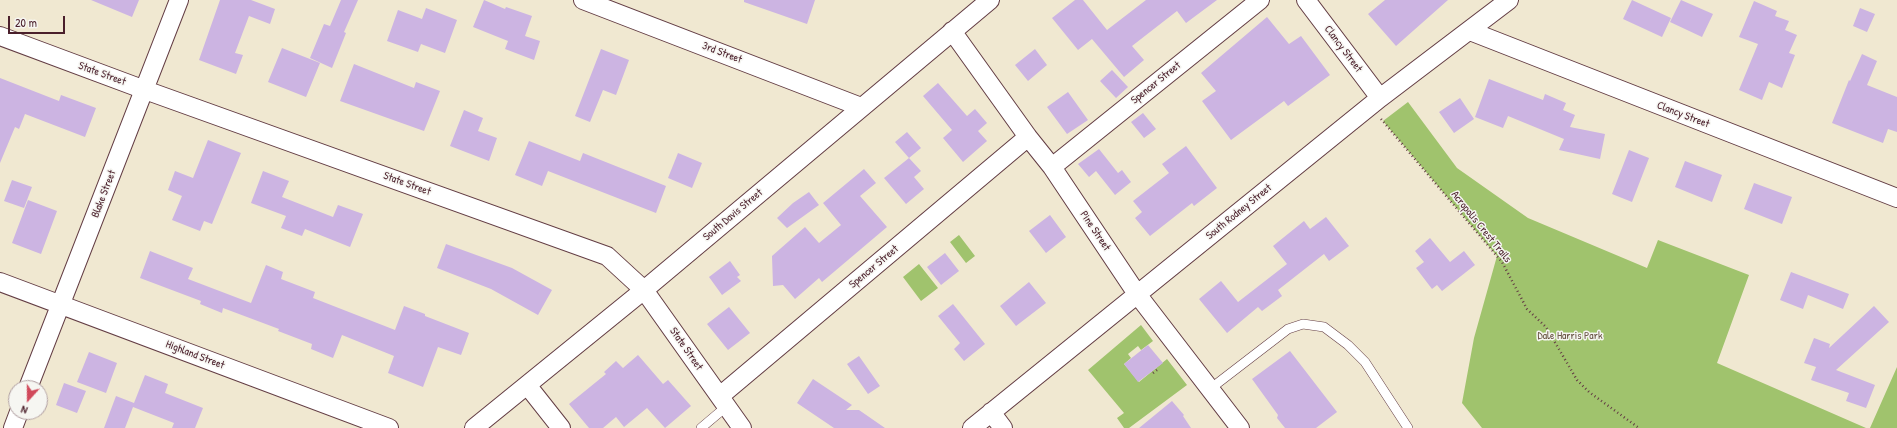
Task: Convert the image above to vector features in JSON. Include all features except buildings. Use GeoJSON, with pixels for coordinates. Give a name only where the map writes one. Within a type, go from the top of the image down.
{"type":"FeatureCollection","features":[{"type":"Feature","properties":{"kind":"street","name":"Blake Street"},"geometry":{"type":"LineString","coordinates":[[31,380],[179,0]]}},
{"type":"Feature","properties":{"kind":"street","name":"3rd Street"},"geometry":{"type":"LineString","coordinates":[[583,0],[861,107]]}},
{"type":"Feature","properties":{"kind":"street","name":"South Davis Street"},"geometry":{"type":"LineString","coordinates":[[474,428],[644,290],[990,0]]}},
{"type":"Feature","properties":{"kind":"street","name":"Spencer Street"},"geometry":{"type":"LineString","coordinates":[[1052,167],[1260,0]]}},
{"type":"Feature","properties":{"kind":"street","name":"Clancy Street"},"geometry":{"type":"LineString","coordinates":[[1306,0],[1375,103]]}},
{"type":"Feature","properties":{"kind":"street","name":"South Rodney Street"},"geometry":{"type":"LineString","coordinates":[[972,428],[1375,103],[1509,0]]}},
{"type":"Feature","properties":{"kind":"street","name":"Pine Street"},"geometry":{"type":"LineString","coordinates":[[952,31],[1028,137],[1052,167],[1137,294],[1240,428]]}},
{"type":"Feature","properties":{"kind":"street","name":"Clancy Street"},"geometry":{"type":"LineString","coordinates":[[1470,31],[1897,198]]}},
{"type":"Feature","properties":{"kind":"street","name":"State Street"},"geometry":{"type":"LineString","coordinates":[[0,36],[145,90],[607,256],[644,290],[742,428]]}},
{"type":"Feature","properties":{"kind":"street","name":"Spencer Street"},"geometry":{"type":"LineString","coordinates":[[723,401],[1028,137]]}},
{"type":"Feature","properties":{"kind":"street","name":"Highland Street"},"geometry":{"type":"LineString","coordinates":[[0,282],[389,428]]}},
{"type":"Feature","properties":{"kind":"street"},"geometry":{"type":"LineString","coordinates":[[527,385],[561,428]]}},
{"type":"Feature","properties":{"kind":"street"},"geometry":{"type":"LineString","coordinates":[[991,412],[1003,428]]}},
{"type":"Feature","properties":{"kind":"lane"},"geometry":{"type":"LineString","coordinates":[[1210,389],[1288,329],[1303,324],[1324,327],[1348,345],[1365,362],[1408,428]]}},
{"type":"Feature","properties":{"kind":"lane","name":"Spencer Street"},"geometry":{"type":"LineString","coordinates":[[701,428],[723,401]]}},
{"type":"Feature","properties":{"kind":"path","name":"Acropolis Crest Trails"},"geometry":{"type":"LineString","coordinates":[[1375,103],[1502,262],[1527,309],[1546,327],[1577,380],[1589,392],[1639,428]]}},
{"type":"Feature","properties":{"kind":"path"},"geometry":{"type":"LineString","coordinates":[[1153,373],[1157,370]]}},
{"type":"Feature","properties":{"kind":"green space","name":"Dale Harris Park"},"geometry":{"type":"Polygon","coordinates":[[[1408,102],[1457,168],[1528,218],[1647,268],[1658,240],[1749,275],[1717,363],[1866,428],[1482,428],[1462,403],[1474,338],[1497,256],[1383,121],[1408,102]]]}},
{"type":"Feature","properties":{"kind":"green space"},"geometry":{"type":"Polygon","coordinates":[[[959,235],[975,256],[966,263],[950,242],[959,235]]]}},
{"type":"Feature","properties":{"kind":"green space"},"geometry":{"type":"Polygon","coordinates":[[[919,264],[938,288],[921,301],[903,277],[919,264]]]}},
{"type":"Feature","properties":{"kind":"green space"},"geometry":{"type":"Polygon","coordinates":[[[1141,325],[1153,341],[1141,350],[1138,346],[1128,354],[1131,358],[1124,364],[1139,382],[1167,359],[1187,385],[1129,428],[1124,428],[1117,418],[1124,413],[1088,370],[1141,325]]]}},
{"type":"Feature","properties":{"kind":"green space"},"geometry":{"type":"Polygon","coordinates":[[[1897,367],[1897,428],[1870,428],[1897,367]]]}}]}
